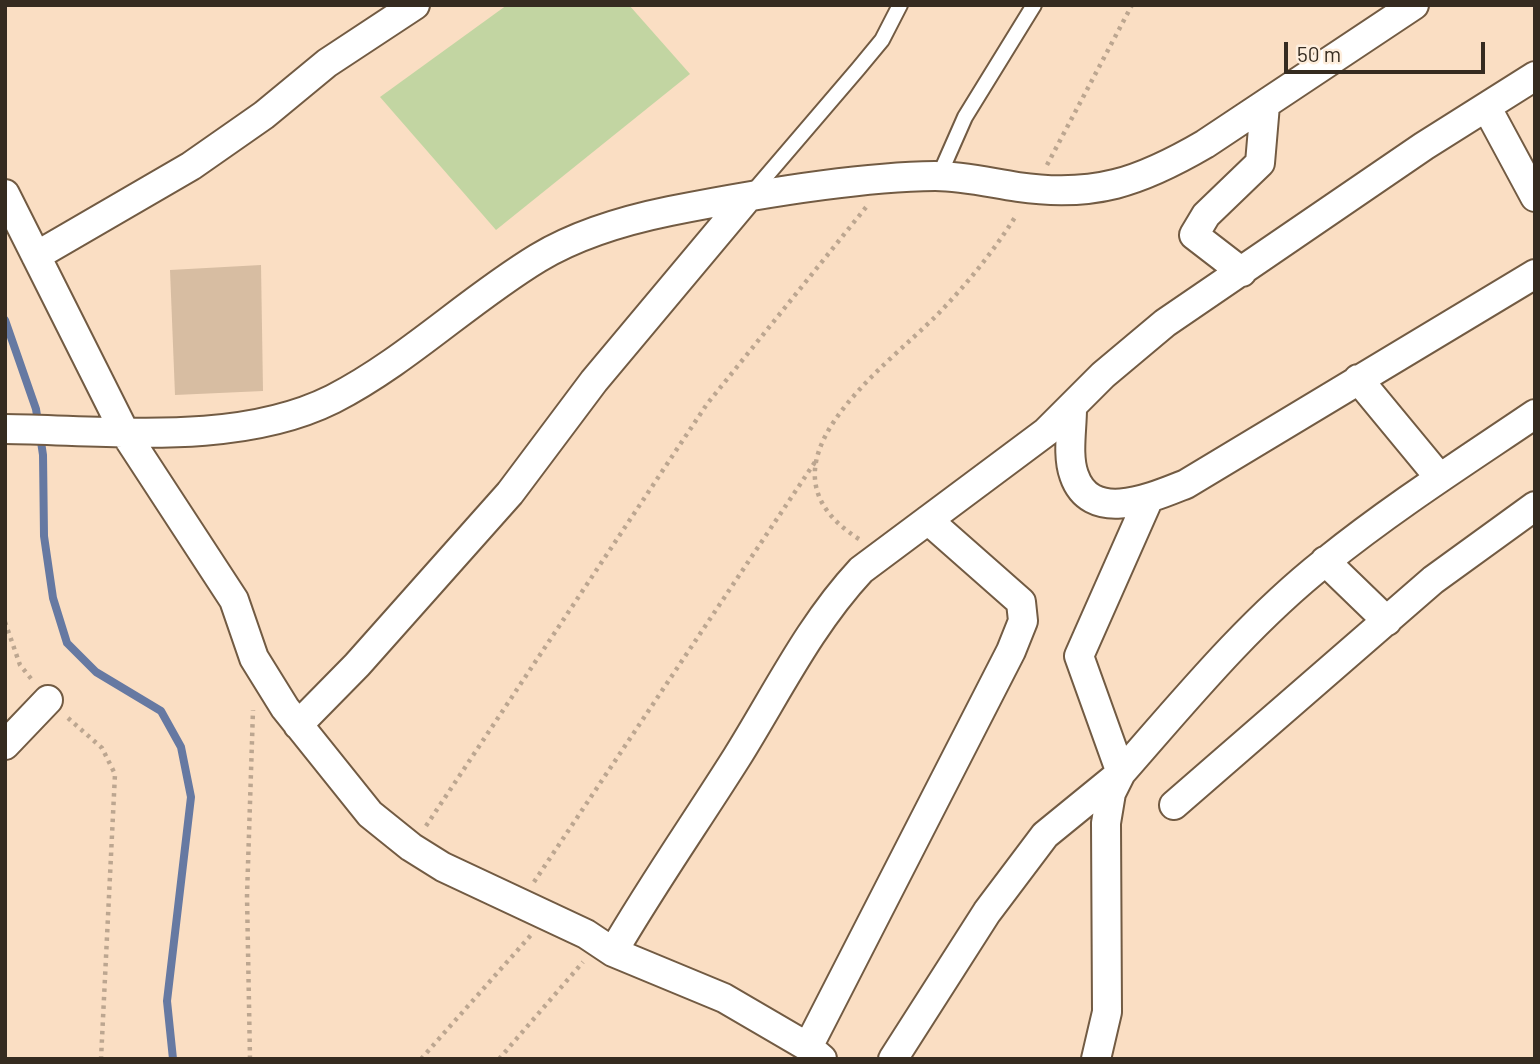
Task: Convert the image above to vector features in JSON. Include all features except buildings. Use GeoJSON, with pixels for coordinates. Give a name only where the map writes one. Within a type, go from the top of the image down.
{"type":"FeatureCollection","features":[{"type":"Feature","properties":{"kind":"street"},"geometry":{"type":"LineString","coordinates":[[36,256],[191,166],[264,115],[327,63],[415,5]]}},
{"type":"Feature","properties":{"kind":"street"},"geometry":{"type":"LineString","coordinates":[[5,429],[125,433],[268,422],[331,400],[407,353],[539,258],[596,232],[666,212],[748,197],[890,178],[939,176],[1074,192],[1112,187],[1174,162],[1265,105],[1414,5]]}},
{"type":"Feature","properties":{"kind":"street"},"geometry":{"type":"LineString","coordinates":[[606,947],[771,701],[798,651],[838,596],[861,570],[1072,409],[1129,352],[1166,323],[1424,146],[1535,76]]}},
{"type":"Feature","properties":{"kind":"street"},"geometry":{"type":"LineString","coordinates":[[1242,272],[1194,235],[1206,215],[1260,163],[1265,105]]}},
{"type":"Feature","properties":{"kind":"street"},"geometry":{"type":"LineString","coordinates":[[1487,108],[1535,197]]}},
{"type":"Feature","properties":{"kind":"street"},"geometry":{"type":"LineString","coordinates":[[5,194],[125,433],[234,600],[254,658],[298,724],[370,814],[411,847],[443,867],[606,947],[723,998],[815,1053],[1011,651],[1023,621],[1021,602],[928,520]]}},
{"type":"Feature","properties":{"kind":"street"},"geometry":{"type":"LineString","coordinates":[[298,724],[357,665],[510,493],[594,381],[748,197]]}},
{"type":"Feature","properties":{"kind":"street"},"geometry":{"type":"LineString","coordinates":[[1072,409],[1074,475],[1083,491],[1110,504],[1149,498],[1186,484],[1535,274]]}},
{"type":"Feature","properties":{"kind":"street"},"geometry":{"type":"LineString","coordinates":[[1358,379],[1439,477]]}},
{"type":"Feature","properties":{"kind":"street"},"geometry":{"type":"LineString","coordinates":[[893,1059],[987,912],[1045,835],[1121,772],[1231,651],[1325,561],[1439,477],[1535,414]]}},
{"type":"Feature","properties":{"kind":"street"},"geometry":{"type":"LineString","coordinates":[[1096,1059],[1107,1012],[1106,823],[1111,793],[1121,772],[1079,656],[1149,498]]}},
{"type":"Feature","properties":{"kind":"street"},"geometry":{"type":"LineString","coordinates":[[1174,806],[1433,580],[1535,506]]}},
{"type":"Feature","properties":{"kind":"street"},"geometry":{"type":"LineString","coordinates":[[1325,561],[1387,621]]}},
{"type":"Feature","properties":{"kind":"street"},"geometry":{"type":"LineString","coordinates":[[5,745],[48,700]]}},
{"type":"Feature","properties":{"kind":"lane"},"geometry":{"type":"LineString","coordinates":[[748,197],[882,40],[900,5]]}},
{"type":"Feature","properties":{"kind":"lane"},"geometry":{"type":"LineString","coordinates":[[939,176],[965,117],[1034,5]]}},
{"type":"Feature","properties":{"kind":"path"},"geometry":{"type":"LineString","coordinates":[[883,554],[828,517],[815,487],[816,461],[823,436],[843,408],[976,273],[1033,189],[1132,5]]}},
{"type":"Feature","properties":{"kind":"path"},"geometry":{"type":"LineString","coordinates":[[411,847],[707,404],[890,178]]}},
{"type":"Feature","properties":{"kind":"path"},"geometry":{"type":"LineString","coordinates":[[520,903],[816,461]]}},
{"type":"Feature","properties":{"kind":"path"},"geometry":{"type":"LineString","coordinates":[[5,622],[20,665],[48,700],[102,748],[115,774],[101,1059]]}},
{"type":"Feature","properties":{"kind":"path"},"geometry":{"type":"LineString","coordinates":[[250,1059],[247,896],[254,658]]}},
{"type":"Feature","properties":{"kind":"path"},"geometry":{"type":"LineString","coordinates":[[421,1059],[548,917]]}},
{"type":"Feature","properties":{"kind":"path"},"geometry":{"type":"LineString","coordinates":[[499,1059],[606,947]]}},
{"type":"Feature","properties":{"kind":"green space"},"geometry":{"type":"Polygon","coordinates":[[[507,5],[629,5],[690,74],[496,230],[380,97],[507,5]]]}},
{"type":"Feature","properties":{"kind":"waterway"},"geometry":{"type":"LineString","coordinates":[[5,320],[36,409],[43,455],[44,536],[53,598],[67,643],[96,672],[161,711],[181,747],[191,797],[167,1001],[173,1059]]}}]}
